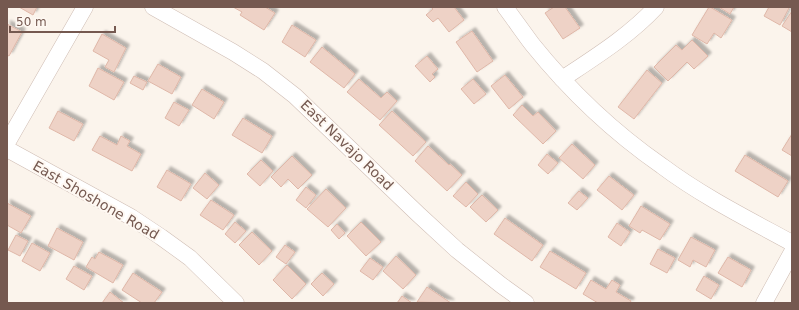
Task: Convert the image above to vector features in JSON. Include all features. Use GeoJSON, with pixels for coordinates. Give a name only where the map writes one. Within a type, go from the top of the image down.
{"type":"FeatureCollection","features":[{"type":"Feature","properties":{"kind":"street"},"geometry":{"type":"LineString","coordinates":[[7,143],[84,7]]}},
{"type":"Feature","properties":{"kind":"street","name":"East Navajo Road"},"geometry":{"type":"LineString","coordinates":[[153,7],[233,52],[263,71],[296,96],[457,250],[526,303]]}},
{"type":"Feature","properties":{"kind":"street"},"geometry":{"type":"LineString","coordinates":[[505,7],[532,44],[562,79],[580,98],[618,132],[662,166],[700,192],[792,243]]}},
{"type":"Feature","properties":{"kind":"street"},"geometry":{"type":"LineString","coordinates":[[562,79],[612,46],[656,7]]}},
{"type":"Feature","properties":{"kind":"street","name":"East Shoshone Road"},"geometry":{"type":"LineString","coordinates":[[7,149],[131,217],[161,237],[190,258],[236,303]]}},
{"type":"Feature","properties":{"kind":"street"},"geometry":{"type":"LineString","coordinates":[[764,303],[792,252]]}},
{"type":"Feature","properties":{"kind":"building"},"geometry":{"type":"Polygon","coordinates":[[[19,7],[37,7],[33,15],[19,7]]]}},
{"type":"Feature","properties":{"kind":"building"},"geometry":{"type":"Polygon","coordinates":[[[233,7],[265,7],[275,13],[264,30],[240,15],[242,12],[233,7]]]}},
{"type":"Feature","properties":{"kind":"building"},"geometry":{"type":"Polygon","coordinates":[[[431,7],[454,7],[464,20],[449,32],[438,18],[433,22],[426,15],[433,9],[431,7]]]}},
{"type":"Feature","properties":{"kind":"building"},"geometry":{"type":"Polygon","coordinates":[[[554,7],[565,7],[580,28],[563,39],[545,13],[554,7]]]}},
{"type":"Feature","properties":{"kind":"building"},"geometry":{"type":"Polygon","coordinates":[[[709,7],[732,20],[721,38],[714,33],[707,44],[692,35],[709,7]]]}},
{"type":"Feature","properties":{"kind":"building"},"geometry":{"type":"Polygon","coordinates":[[[719,7],[734,7],[730,14],[719,7]]]}},
{"type":"Feature","properties":{"kind":"building"},"geometry":{"type":"Polygon","coordinates":[[[769,7],[789,8],[780,25],[764,16],[769,7]]]}},
{"type":"Feature","properties":{"kind":"building"},"geometry":{"type":"Polygon","coordinates":[[[792,11],[792,32],[782,26],[792,11]]]}},
{"type":"Feature","properties":{"kind":"building"},"geometry":{"type":"Polygon","coordinates":[[[7,24],[22,32],[9,56],[7,55],[7,24]]]}},
{"type":"Feature","properties":{"kind":"building"},"geometry":{"type":"Polygon","coordinates":[[[292,25],[316,40],[305,57],[282,42],[292,25]]]}},
{"type":"Feature","properties":{"kind":"building"},"geometry":{"type":"Polygon","coordinates":[[[472,31],[493,61],[477,72],[456,42],[472,31]]]}},
{"type":"Feature","properties":{"kind":"building"},"geometry":{"type":"Polygon","coordinates":[[[102,34],[126,48],[114,72],[105,67],[109,60],[93,51],[102,34]]]}},
{"type":"Feature","properties":{"kind":"building"},"geometry":{"type":"Polygon","coordinates":[[[692,40],[708,56],[694,69],[687,62],[668,81],[654,67],[676,45],[682,50],[692,40]]]}},
{"type":"Feature","properties":{"kind":"building"},"geometry":{"type":"Polygon","coordinates":[[[322,47],[355,74],[344,88],[310,62],[322,47]]]}},
{"type":"Feature","properties":{"kind":"building"},"geometry":{"type":"Polygon","coordinates":[[[427,56],[438,69],[432,74],[435,77],[430,82],[415,66],[427,56]]]}},
{"type":"Feature","properties":{"kind":"building"},"geometry":{"type":"Polygon","coordinates":[[[158,64],[181,77],[172,94],[148,81],[158,64]]]}},
{"type":"Feature","properties":{"kind":"building"},"geometry":{"type":"Polygon","coordinates":[[[98,68],[124,82],[114,100],[89,86],[98,68]]]}},
{"type":"Feature","properties":{"kind":"building"},"geometry":{"type":"Polygon","coordinates":[[[647,70],[662,83],[634,119],[618,107],[647,70]]]}},
{"type":"Feature","properties":{"kind":"building"},"geometry":{"type":"Polygon","coordinates":[[[505,75],[523,97],[509,109],[491,86],[505,75]]]}},
{"type":"Feature","properties":{"kind":"building"},"geometry":{"type":"Polygon","coordinates":[[[134,76],[147,82],[143,90],[130,83],[134,76]]]}},
{"type":"Feature","properties":{"kind":"building"},"geometry":{"type":"Polygon","coordinates":[[[359,79],[381,98],[387,92],[397,101],[380,120],[347,92],[359,79]]]}},
{"type":"Feature","properties":{"kind":"building"},"geometry":{"type":"Polygon","coordinates":[[[473,79],[486,94],[474,104],[461,89],[473,79]]]}},
{"type":"Feature","properties":{"kind":"building"},"geometry":{"type":"Polygon","coordinates":[[[202,89],[224,102],[214,119],[192,105],[202,89]]]}},
{"type":"Feature","properties":{"kind":"building"},"geometry":{"type":"Polygon","coordinates":[[[174,102],[189,110],[179,126],[165,118],[174,102]]]}},
{"type":"Feature","properties":{"kind":"building"},"geometry":{"type":"Polygon","coordinates":[[[522,105],[533,116],[538,112],[556,131],[543,144],[513,115],[522,105]]]}},
{"type":"Feature","properties":{"kind":"building"},"geometry":{"type":"Polygon","coordinates":[[[58,111],[83,124],[74,141],[49,128],[58,111]]]}},
{"type":"Feature","properties":{"kind":"building"},"geometry":{"type":"Polygon","coordinates":[[[392,111],[426,142],[413,156],[379,125],[392,111]]]}},
{"type":"Feature","properties":{"kind":"building"},"geometry":{"type":"Polygon","coordinates":[[[243,118],[272,136],[262,153],[232,135],[243,118]]]}},
{"type":"Feature","properties":{"kind":"building"},"geometry":{"type":"Polygon","coordinates":[[[792,134],[792,156],[782,150],[792,134]]]}},
{"type":"Feature","properties":{"kind":"building"},"geometry":{"type":"Polygon","coordinates":[[[100,136],[117,145],[121,136],[130,141],[127,146],[141,154],[132,171],[92,150],[100,136]]]}},
{"type":"Feature","properties":{"kind":"building"},"geometry":{"type":"Polygon","coordinates":[[[572,144],[595,165],[583,179],[559,158],[572,144]]]}},
{"type":"Feature","properties":{"kind":"building"},"geometry":{"type":"Polygon","coordinates":[[[428,146],[462,175],[447,191],[415,161],[428,146]]]}},
{"type":"Feature","properties":{"kind":"building"},"geometry":{"type":"Polygon","coordinates":[[[547,154],[558,163],[548,174],[538,165],[547,154]]]}},
{"type":"Feature","properties":{"kind":"building"},"geometry":{"type":"Polygon","coordinates":[[[745,155],[788,181],[778,197],[735,171],[745,155]]]}},
{"type":"Feature","properties":{"kind":"building"},"geometry":{"type":"Polygon","coordinates":[[[292,156],[312,175],[298,189],[288,179],[281,187],[271,177],[292,156]]]}},
{"type":"Feature","properties":{"kind":"building"},"geometry":{"type":"Polygon","coordinates":[[[261,160],[273,171],[260,186],[247,174],[261,160]]]}},
{"type":"Feature","properties":{"kind":"building"},"geometry":{"type":"Polygon","coordinates":[[[167,170],[191,184],[181,201],[157,187],[167,170]]]}},
{"type":"Feature","properties":{"kind":"building"},"geometry":{"type":"Polygon","coordinates":[[[205,173],[219,185],[207,199],[193,188],[205,173]]]}},
{"type":"Feature","properties":{"kind":"building"},"geometry":{"type":"Polygon","coordinates":[[[609,176],[634,195],[622,210],[597,190],[609,176]]]}},
{"type":"Feature","properties":{"kind":"building"},"geometry":{"type":"Polygon","coordinates":[[[466,182],[478,194],[466,207],[453,196],[466,182]]]}},
{"type":"Feature","properties":{"kind":"building"},"geometry":{"type":"Polygon","coordinates":[[[306,187],[316,195],[306,208],[296,200],[306,187]]]}},
{"type":"Feature","properties":{"kind":"building"},"geometry":{"type":"Polygon","coordinates":[[[326,189],[346,208],[328,227],[307,209],[326,189]]]}},
{"type":"Feature","properties":{"kind":"building"},"geometry":{"type":"Polygon","coordinates":[[[579,191],[588,198],[577,210],[568,203],[579,191]]]}},
{"type":"Feature","properties":{"kind":"building"},"geometry":{"type":"Polygon","coordinates":[[[482,195],[498,210],[486,222],[470,207],[482,195]]]}},
{"type":"Feature","properties":{"kind":"building"},"geometry":{"type":"Polygon","coordinates":[[[211,200],[234,215],[223,230],[200,215],[211,200]]]}},
{"type":"Feature","properties":{"kind":"building"},"geometry":{"type":"Polygon","coordinates":[[[7,203],[31,216],[21,233],[7,225],[7,203]]]}},
{"type":"Feature","properties":{"kind":"building"},"geometry":{"type":"Polygon","coordinates":[[[641,206],[670,224],[660,240],[642,230],[640,233],[629,226],[641,206]]]}},
{"type":"Feature","properties":{"kind":"building"},"geometry":{"type":"Polygon","coordinates":[[[505,218],[543,245],[532,261],[494,234],[505,218]]]}},
{"type":"Feature","properties":{"kind":"building"},"geometry":{"type":"Polygon","coordinates":[[[235,222],[246,231],[235,243],[225,234],[235,222]]]}},
{"type":"Feature","properties":{"kind":"building"},"geometry":{"type":"Polygon","coordinates":[[[361,222],[381,242],[366,256],[347,236],[361,222]]]}},
{"type":"Feature","properties":{"kind":"building"},"geometry":{"type":"Polygon","coordinates":[[[617,223],[630,232],[621,246],[608,237],[617,223]]]}},
{"type":"Feature","properties":{"kind":"building"},"geometry":{"type":"Polygon","coordinates":[[[337,224],[345,233],[339,239],[331,230],[337,224]]]}},
{"type":"Feature","properties":{"kind":"building"},"geometry":{"type":"Polygon","coordinates":[[[57,228],[83,242],[74,260],[48,246],[57,228]]]}},
{"type":"Feature","properties":{"kind":"building"},"geometry":{"type":"Polygon","coordinates":[[[252,232],[272,251],[259,265],[239,245],[252,232]]]}},
{"type":"Feature","properties":{"kind":"building"},"geometry":{"type":"Polygon","coordinates":[[[16,235],[28,241],[20,256],[8,250],[16,235]]]}},
{"type":"Feature","properties":{"kind":"building"},"geometry":{"type":"Polygon","coordinates":[[[691,237],[715,250],[706,267],[693,260],[690,267],[678,260],[691,237]]]}},
{"type":"Feature","properties":{"kind":"building"},"geometry":{"type":"Polygon","coordinates":[[[32,243],[50,253],[40,271],[22,261],[32,243]]]}},
{"type":"Feature","properties":{"kind":"building"},"geometry":{"type":"Polygon","coordinates":[[[285,245],[295,252],[286,264],[276,257],[285,245]]]}},
{"type":"Feature","properties":{"kind":"building"},"geometry":{"type":"Polygon","coordinates":[[[658,249],[675,258],[667,273],[650,264],[658,249]]]}},
{"type":"Feature","properties":{"kind":"building"},"geometry":{"type":"Polygon","coordinates":[[[550,251],[586,273],[576,289],[540,267],[550,251]]]}},
{"type":"Feature","properties":{"kind":"building"},"geometry":{"type":"Polygon","coordinates":[[[99,252],[123,265],[113,283],[86,267],[92,257],[95,259],[99,252]]]}},
{"type":"Feature","properties":{"kind":"building"},"geometry":{"type":"Polygon","coordinates":[[[396,256],[416,275],[403,289],[383,271],[396,256]]]}},
{"type":"Feature","properties":{"kind":"building"},"geometry":{"type":"Polygon","coordinates":[[[728,257],[751,270],[742,287],[718,273],[728,257]]]}},
{"type":"Feature","properties":{"kind":"building"},"geometry":{"type":"Polygon","coordinates":[[[370,258],[383,267],[373,280],[360,271],[370,258]]]}},
{"type":"Feature","properties":{"kind":"building"},"geometry":{"type":"Polygon","coordinates":[[[287,265],[306,284],[292,299],[273,280],[287,265]]]}},
{"type":"Feature","properties":{"kind":"building"},"geometry":{"type":"Polygon","coordinates":[[[74,266],[92,276],[84,290],[66,279],[74,266]]]}},
{"type":"Feature","properties":{"kind":"building"},"geometry":{"type":"Polygon","coordinates":[[[133,273],[162,292],[154,303],[142,303],[122,290],[133,273]]]}},
{"type":"Feature","properties":{"kind":"building"},"geometry":{"type":"Polygon","coordinates":[[[322,273],[334,284],[323,296],[311,284],[322,273]]]}},
{"type":"Feature","properties":{"kind":"building"},"geometry":{"type":"Polygon","coordinates":[[[704,276],[719,285],[711,299],[696,290],[704,276]]]}},
{"type":"Feature","properties":{"kind":"building"},"geometry":{"type":"Polygon","coordinates":[[[591,280],[606,289],[612,280],[620,285],[616,292],[631,301],[630,303],[598,303],[583,294],[591,280]]]}},
{"type":"Feature","properties":{"kind":"building"},"geometry":{"type":"Polygon","coordinates":[[[427,287],[451,303],[417,302],[427,287]]]}},
{"type":"Feature","properties":{"kind":"building"},"geometry":{"type":"Polygon","coordinates":[[[110,292],[124,303],[102,303],[110,292]]]}},
{"type":"Feature","properties":{"kind":"building"},"geometry":{"type":"Polygon","coordinates":[[[402,296],[412,303],[397,303],[402,296]]]}}]}
